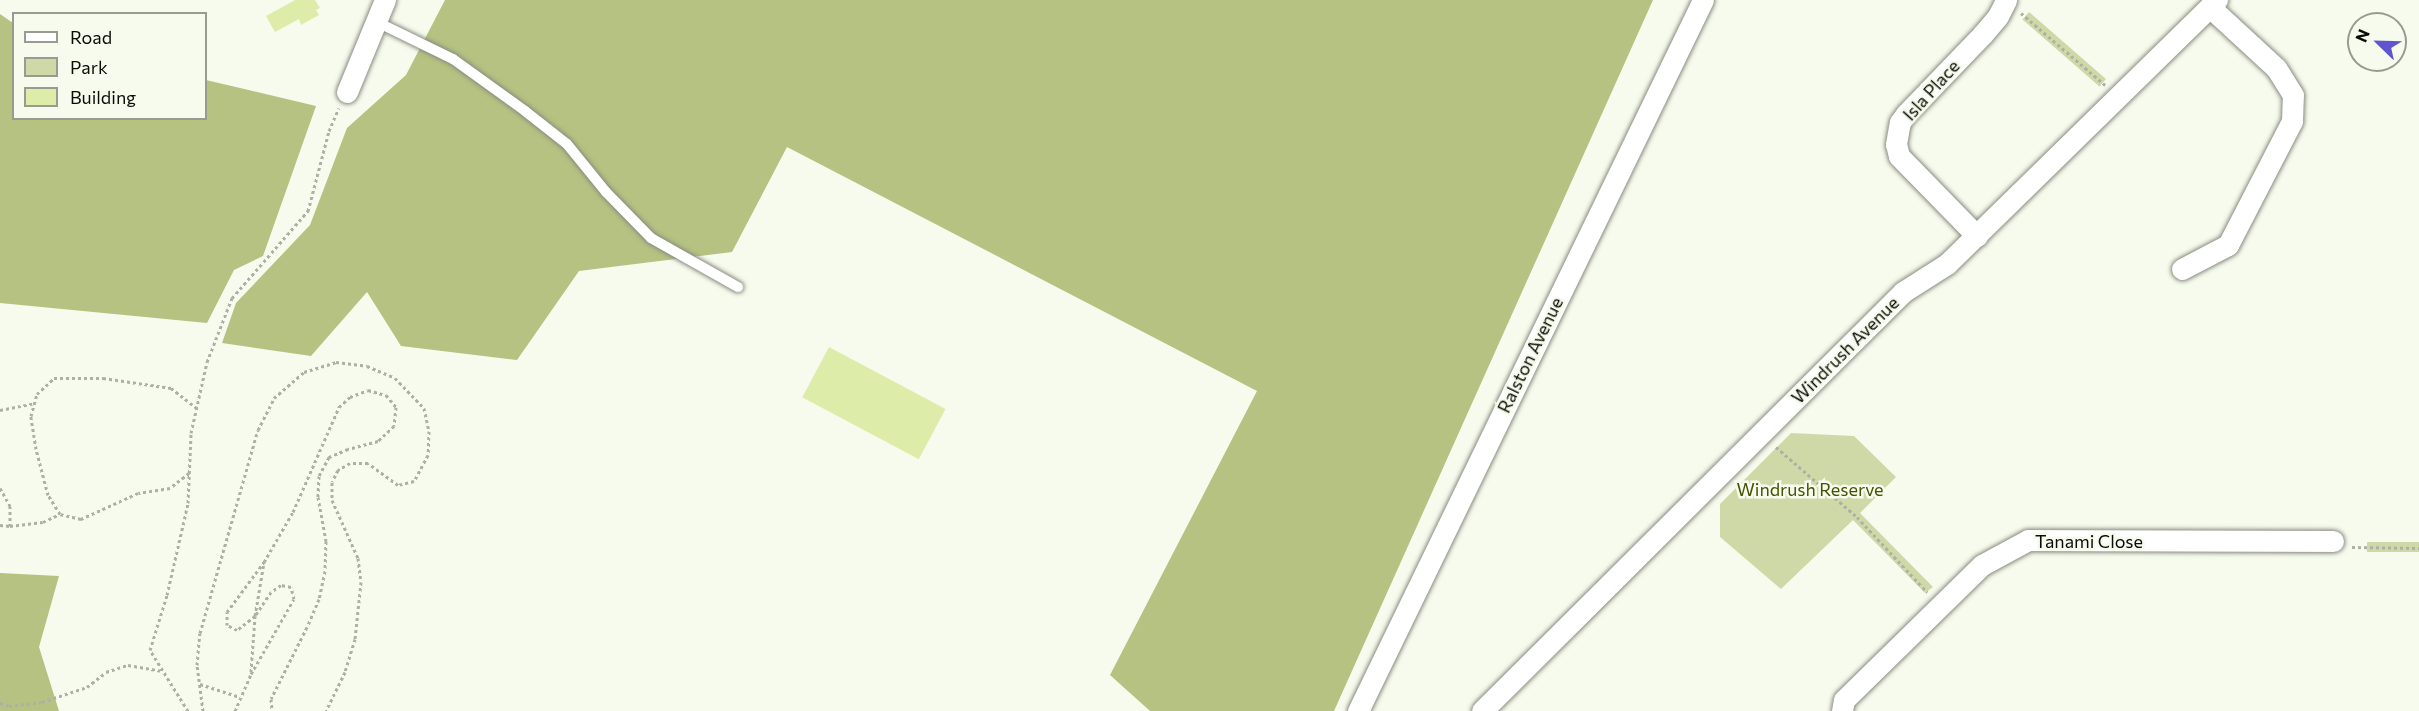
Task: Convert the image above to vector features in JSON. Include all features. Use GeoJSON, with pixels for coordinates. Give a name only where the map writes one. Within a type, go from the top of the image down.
{"type":"FeatureCollection","features":[{"type":"Feature","properties":{"kind":"street"},"geometry":{"type":"LineString","coordinates":[[347,92],[386,0]]}},
{"type":"Feature","properties":{"kind":"street","name":"Ralston Avenue"},"geometry":{"type":"LineString","coordinates":[[1358,711],[1703,0]]}},
{"type":"Feature","properties":{"kind":"street","name":"Isla Place"},"geometry":{"type":"LineString","coordinates":[[1977,236],[1899,156],[1896,144],[1900,122],[1906,114],[1983,34],[1998,16],[2005,1]]}},
{"type":"Feature","properties":{"kind":"street"},"geometry":{"type":"LineString","coordinates":[[2182,269],[2228,244],[2292,121],[2293,95],[2276,68],[2214,4]]}},
{"type":"Feature","properties":{"kind":"street","name":"Windrush Avenue"},"geometry":{"type":"LineString","coordinates":[[1482,711],[1903,292],[1947,264],[2214,4]]}},
{"type":"Feature","properties":{"kind":"street","name":"Tanami Close"},"geometry":{"type":"LineString","coordinates":[[1842,711],[1844,700],[1982,565],[2028,540],[2333,541]]}},
{"type":"Feature","properties":{"kind":"lane"},"geometry":{"type":"LineString","coordinates":[[377,22],[453,58],[567,144],[606,192],[651,238],[738,287]]}},
{"type":"Feature","properties":{"kind":"path"},"geometry":{"type":"LineString","coordinates":[[2005,1],[2030,19],[2118,97]]}},
{"type":"Feature","properties":{"kind":"path"},"geometry":{"type":"LineString","coordinates":[[188,711],[150,650],[167,595],[188,503],[191,433],[207,362],[232,298],[308,211],[328,131],[347,92]]}},
{"type":"Feature","properties":{"kind":"path"},"geometry":{"type":"LineString","coordinates":[[203,711],[197,665],[200,633],[210,590],[258,430],[274,399],[304,372],[336,362],[367,366],[395,378],[424,408],[429,431],[428,455],[414,481],[398,485],[368,463],[350,463],[339,470],[332,483],[332,500],[358,558],[361,582],[355,639],[345,672],[326,711]]}},
{"type":"Feature","properties":{"kind":"path"},"geometry":{"type":"LineString","coordinates":[[60,514],[48,495],[36,449],[32,416],[37,394],[54,378],[103,378],[171,388],[198,409]]}},
{"type":"Feature","properties":{"kind":"path"},"geometry":{"type":"LineString","coordinates":[[235,711],[250,674],[294,599],[291,587],[281,585],[271,592],[255,616],[237,630],[227,625],[227,612],[264,562],[293,512],[339,407],[350,397],[368,390],[386,394],[396,407],[394,426],[378,441],[348,449],[329,458],[319,476],[318,497],[326,541],[326,571],[319,599],[311,618],[271,699],[272,711]]}},
{"type":"Feature","properties":{"kind":"path"},"geometry":{"type":"LineString","coordinates":[[0,410],[35,404]]}},
{"type":"Feature","properties":{"kind":"path"},"geometry":{"type":"LineString","coordinates":[[1762,434],[1857,517],[1940,606]]}},
{"type":"Feature","properties":{"kind":"path"},"geometry":{"type":"LineString","coordinates":[[0,525],[43,522],[60,514],[81,519],[138,493],[170,488],[189,474]]}},
{"type":"Feature","properties":{"kind":"path"},"geometry":{"type":"LineString","coordinates":[[0,488],[10,506],[10,526]]}},
{"type":"Feature","properties":{"kind":"path"},"geometry":{"type":"LineString","coordinates":[[2333,541],[2346,548],[2419,548]]}},
{"type":"Feature","properties":{"kind":"path"},"geometry":{"type":"LineString","coordinates":[[250,674],[255,616],[264,562]]}},
{"type":"Feature","properties":{"kind":"path"},"geometry":{"type":"LineString","coordinates":[[0,703],[9,706],[42,702],[87,687],[106,672],[128,665],[163,671]]}},
{"type":"Feature","properties":{"kind":"path"},"geometry":{"type":"LineString","coordinates":[[200,684],[240,697]]}},
{"type":"Feature","properties":{"kind":"green space"},"geometry":{"type":"Polygon","coordinates":[[[445,0],[1653,0],[1334,711],[1150,711],[1110,675],[1257,391],[787,147],[732,252],[579,271],[517,360],[401,346],[367,292],[311,356],[222,343],[236,303],[310,225],[347,128],[406,75],[445,0]]]}},
{"type":"Feature","properties":{"kind":"green space"},"geometry":{"type":"Polygon","coordinates":[[[2029,12],[2106,79],[2099,86],[2022,20],[2029,12]]]}},
{"type":"Feature","properties":{"kind":"green space"},"geometry":{"type":"Polygon","coordinates":[[[0,14],[12,22],[12,120],[207,120],[207,80],[316,106],[263,256],[234,270],[207,323],[0,303],[0,14]]]}},
{"type":"Feature","properties":{"kind":"green space","name":"Windrush Reserve"},"geometry":{"type":"Polygon","coordinates":[[[1791,433],[1854,436],[1896,477],[1860,513],[1933,587],[1925,593],[1853,520],[1781,589],[1720,537],[1720,504],[1791,433]]]}},
{"type":"Feature","properties":{"kind":"green space"},"geometry":{"type":"Polygon","coordinates":[[[2367,542],[2419,542],[2419,552],[2367,552],[2367,542]]]}},
{"type":"Feature","properties":{"kind":"green space"},"geometry":{"type":"Polygon","coordinates":[[[0,573],[59,576],[39,647],[59,711],[0,711],[0,573]]]}},
{"type":"Feature","properties":{"kind":"building"},"geometry":{"type":"Polygon","coordinates":[[[295,0],[315,0],[320,8],[316,10],[319,15],[301,25],[299,19],[275,32],[266,16],[295,0]]]}},
{"type":"Feature","properties":{"kind":"building"},"geometry":{"type":"Polygon","coordinates":[[[829,347],[946,409],[919,459],[802,397],[829,347]]]}}]}
